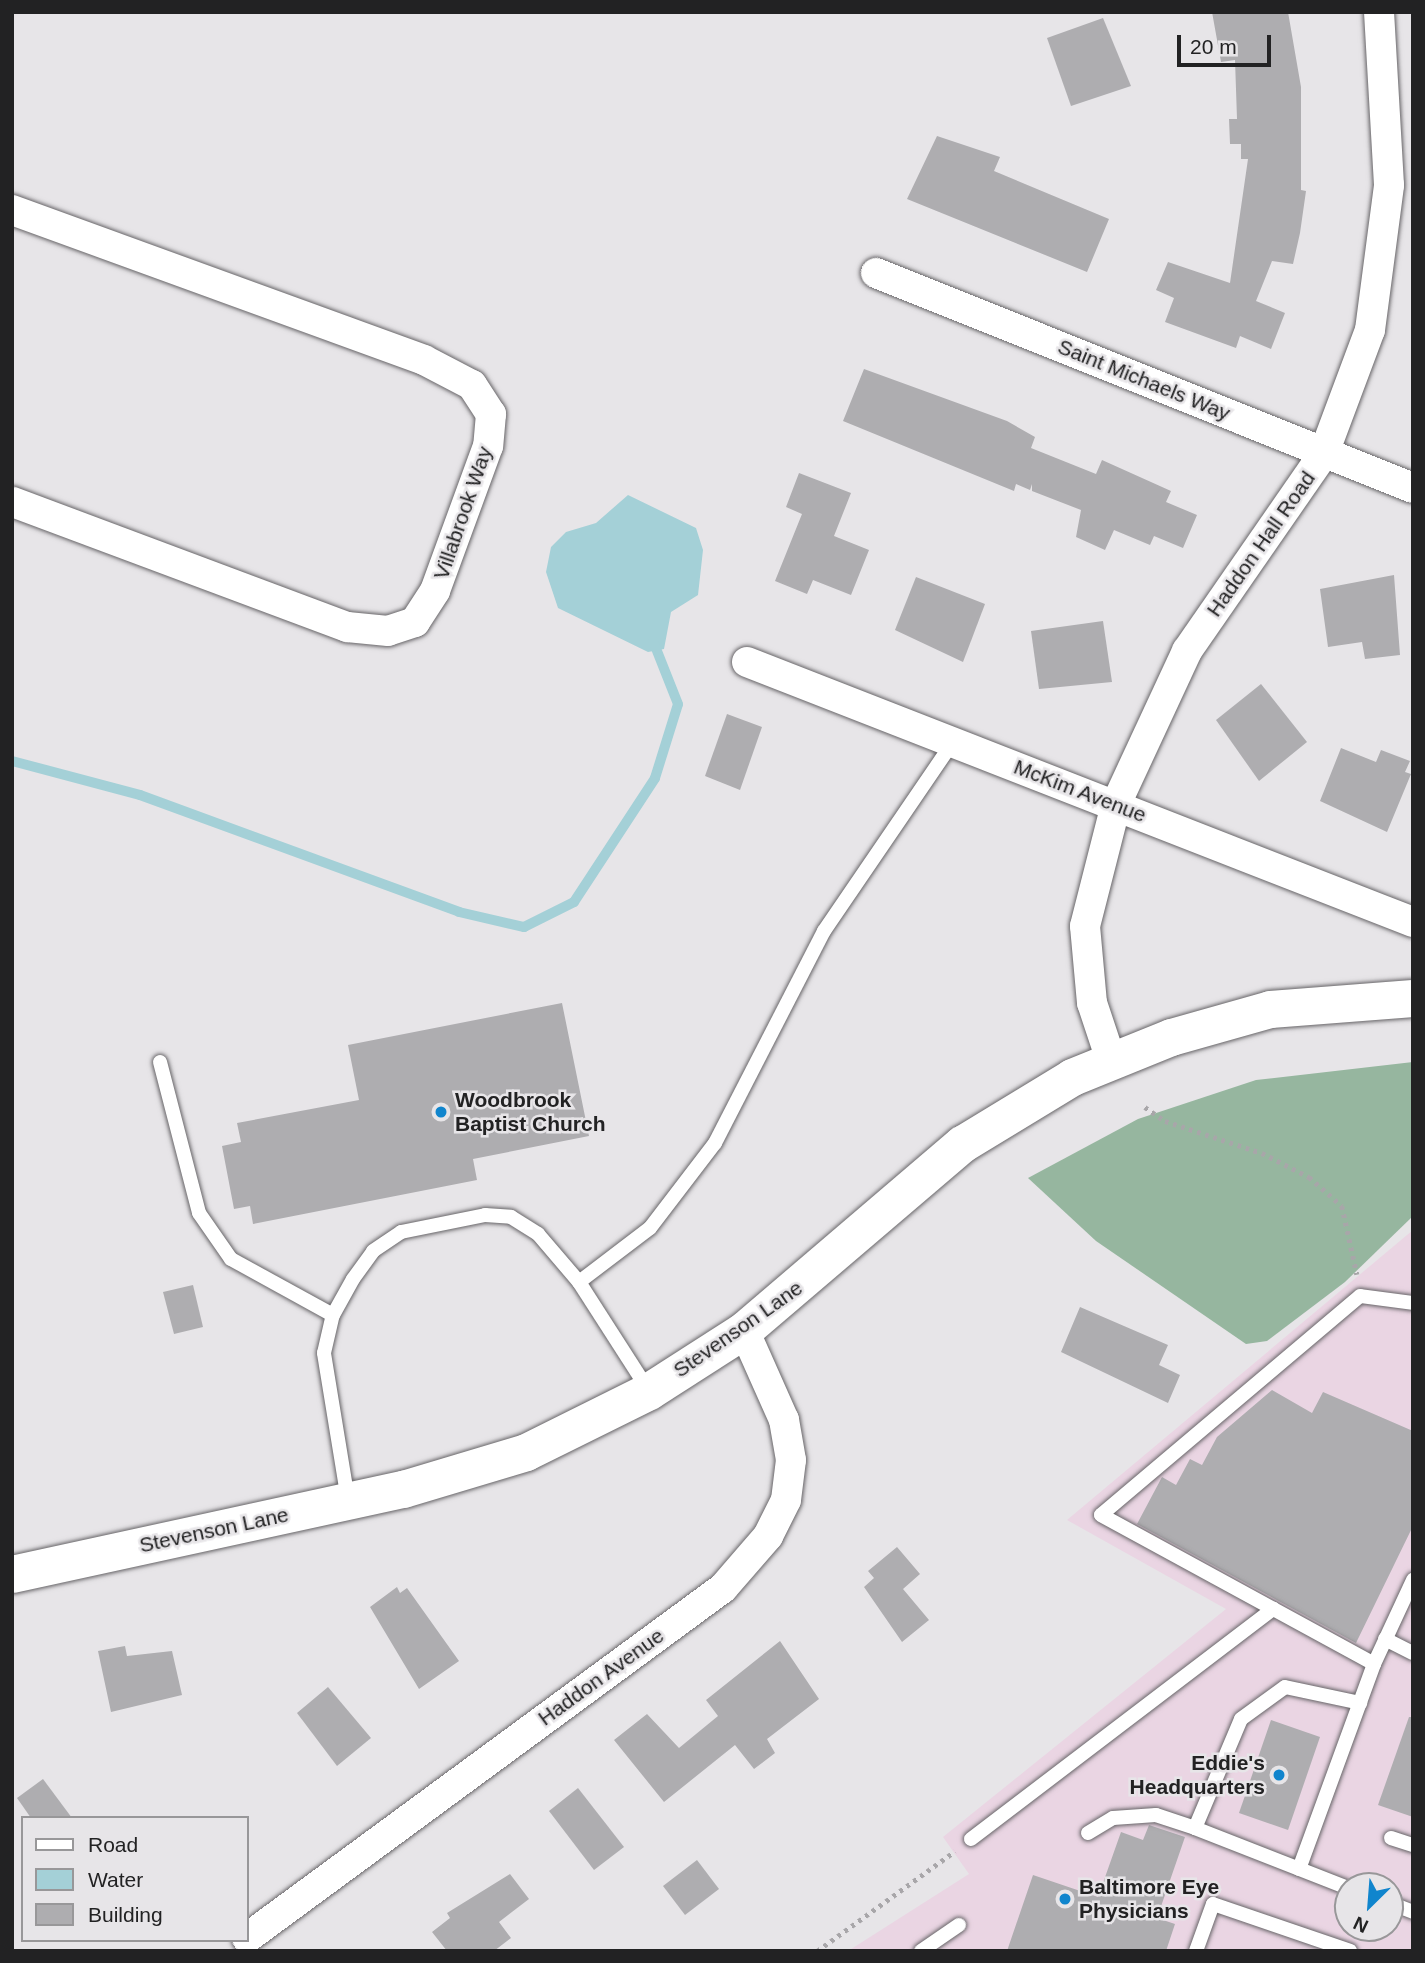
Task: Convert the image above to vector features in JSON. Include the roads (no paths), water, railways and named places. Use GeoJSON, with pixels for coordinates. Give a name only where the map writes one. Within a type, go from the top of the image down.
{"type":"FeatureCollection","features":[{"type":"Feature","properties":{"kind":"street","name":"Haddon Hall Road"},"geometry":{"type":"LineString","coordinates":[[1111,1060],[1092,1003],[1085,926],[1116,804],[1187,652],[1324,453],[1356,374],[1380,283],[1389,185],[1379,12]]}},
{"type":"Feature","properties":{"kind":"street","name":"Villabrook Way"},"geometry":{"type":"LineString","coordinates":[[12,209],[424,359],[472,385],[491,414],[488,446],[435,591],[415,621],[388,631],[347,628],[12,502]]}},
{"type":"Feature","properties":{"kind":"street","name":"Saint Michaels Way"},"geometry":{"type":"LineString","coordinates":[[876,273],[1413,488]]}},
{"type":"Feature","properties":{"kind":"street","name":"McKim Avenue"},"geometry":{"type":"LineString","coordinates":[[747,663],[1116,804],[1413,922]]}},
{"type":"Feature","properties":{"kind":"street","name":"Stevenson Lane"},"geometry":{"type":"LineString","coordinates":[[12,1574],[348,1501],[526,1452],[649,1391],[744,1330],[962,1144],[1111,1060],[1270,1009],[1413,998]]}},
{"type":"Feature","properties":{"kind":"street","name":"Haddon Avenue"},"geometry":{"type":"LineString","coordinates":[[248,1937],[723,1588],[768,1536],[786,1500],[791,1460],[784,1420],[744,1330]]}},
{"type":"Feature","properties":{"kind":"lane"},"geometry":{"type":"LineString","coordinates":[[579,1282],[650,1228],[715,1143],[824,931],[953,742]]}},
{"type":"Feature","properties":{"kind":"lane"},"geometry":{"type":"LineString","coordinates":[[160,1062],[199,1213],[230,1259],[332,1315]]}},
{"type":"Feature","properties":{"kind":"lane"},"geometry":{"type":"LineString","coordinates":[[348,1501],[326,1389],[324,1353],[332,1315],[373,1251],[401,1232],[485,1215],[511,1217],[538,1234],[579,1282],[649,1391]]}},
{"type":"Feature","properties":{"kind":"lane"},"geometry":{"type":"LineString","coordinates":[[1374,1664],[1101,1515],[1360,1296],[1413,1303]]}},
{"type":"Feature","properties":{"kind":"lane"},"geometry":{"type":"LineString","coordinates":[[1299,1869],[1374,1664],[1413,1580]]}},
{"type":"Feature","properties":{"kind":"lane"},"geometry":{"type":"LineString","coordinates":[[971,1839],[1273,1609]]}},
{"type":"Feature","properties":{"kind":"lane"},"geometry":{"type":"LineString","coordinates":[[1385,1639],[1413,1653]]}},
{"type":"Feature","properties":{"kind":"lane"},"geometry":{"type":"LineString","coordinates":[[1195,1828],[1241,1719],[1285,1687],[1360,1703]]}},
{"type":"Feature","properties":{"kind":"lane"},"geometry":{"type":"LineString","coordinates":[[1088,1833],[1113,1818],[1156,1815],[1334,1883]]}},
{"type":"Feature","properties":{"kind":"lane"},"geometry":{"type":"LineString","coordinates":[[1391,1838],[1413,1845]]}},
{"type":"Feature","properties":{"kind":"lane"},"geometry":{"type":"LineString","coordinates":[[1196,1951],[1213,1904],[1350,1951]]}},
{"type":"Feature","properties":{"kind":"lane"},"geometry":{"type":"LineString","coordinates":[[921,1951],[958,1925]]}},
{"type":"Feature","properties":{"kind":"water"},"geometry":{"type":"Polygon","coordinates":[[[628,495],[696,528],[703,550],[698,595],[671,612],[664,649],[648,652],[558,608],[546,572],[551,547],[566,532],[596,523],[628,495]]]}},
{"type":"Feature","properties":{"kind":"waterway"},"geometry":{"type":"LineString","coordinates":[[12,761],[140,795],[459,912],[524,927],[574,902],[655,778],[678,704],[653,641]]}},
{"type":"Feature","properties":{"kind":"place","name":"Woodbrook Baptist Church"},"geometry":{"type":"Point","coordinates":[441,1112]}},
{"type":"Feature","properties":{"kind":"place","name":"Eddie's Headquarters"},"geometry":{"type":"Point","coordinates":[1279,1775]}},
{"type":"Feature","properties":{"kind":"place","name":"Baltimore Eye Physicians"},"geometry":{"type":"Point","coordinates":[1065,1899]}}]}
